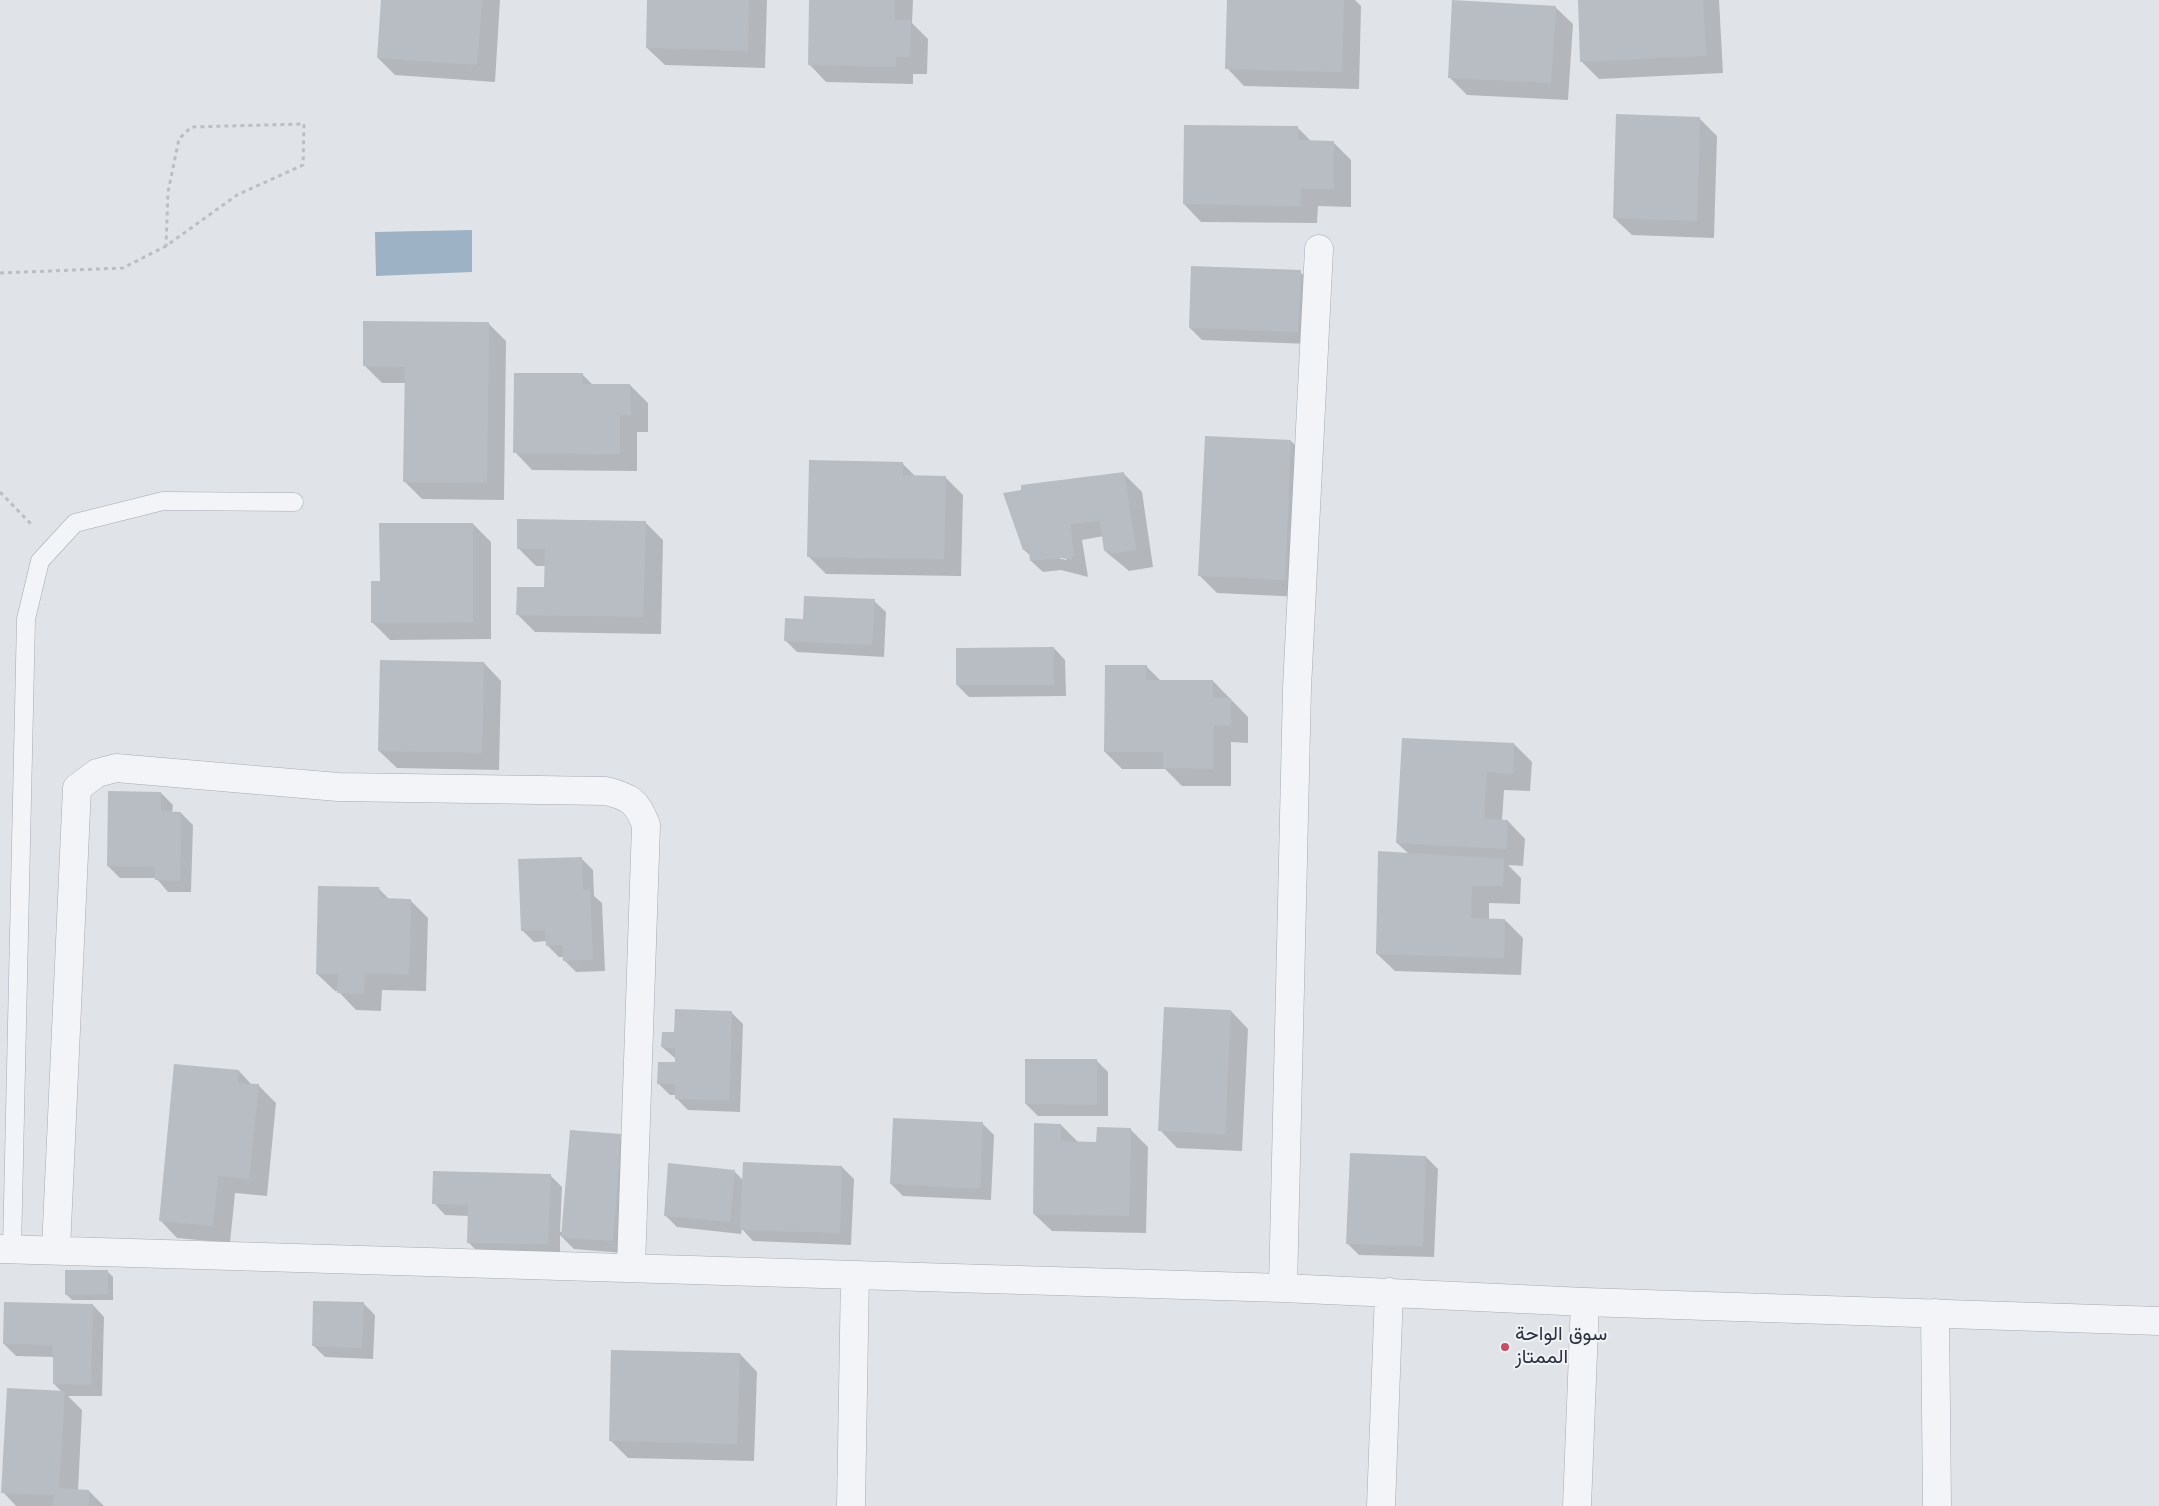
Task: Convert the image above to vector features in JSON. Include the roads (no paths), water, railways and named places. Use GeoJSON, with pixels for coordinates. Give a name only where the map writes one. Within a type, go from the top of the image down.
{"type":"FeatureCollection","features":[{"type":"Feature","properties":{"kind":"street"},"geometry":{"type":"LineString","coordinates":[[1283,1288],[1297,688],[1319,249]]}},
{"type":"Feature","properties":{"kind":"street"},"geometry":{"type":"LineString","coordinates":[[56,1250],[77,788],[97,773],[116,768],[338,787],[606,791],[627,796],[640,809],[646,825],[631,1267]]}},
{"type":"Feature","properties":{"kind":"street"},"geometry":{"type":"LineString","coordinates":[[6,1249],[1283,1288],[1584,1302],[2159,1321]]}},
{"type":"Feature","properties":{"kind":"street"},"geometry":{"type":"LineString","coordinates":[[851,1506],[855,1274]]}},
{"type":"Feature","properties":{"kind":"street"},"geometry":{"type":"LineString","coordinates":[[1381,1506],[1389,1292]]}},
{"type":"Feature","properties":{"kind":"street"},"geometry":{"type":"LineString","coordinates":[[1578,1506],[1584,1302]]}},
{"type":"Feature","properties":{"kind":"street"},"geometry":{"type":"LineString","coordinates":[[1935,1313],[1937,1506]]}},
{"type":"Feature","properties":{"kind":"lane"},"geometry":{"type":"LineString","coordinates":[[6,1249],[26,619],[40,562],[75,523],[163,500],[294,502]]}},
{"type":"Feature","properties":{"kind":"water"},"geometry":{"type":"Polygon","coordinates":[[[472,230],[472,272],[376,276],[375,232],[472,230]]]}},
{"type":"Feature","properties":{"kind":"place","name":"سوق الواحة الممتاز"},"geometry":{"type":"Point","coordinates":[1505,1347]}}]}
